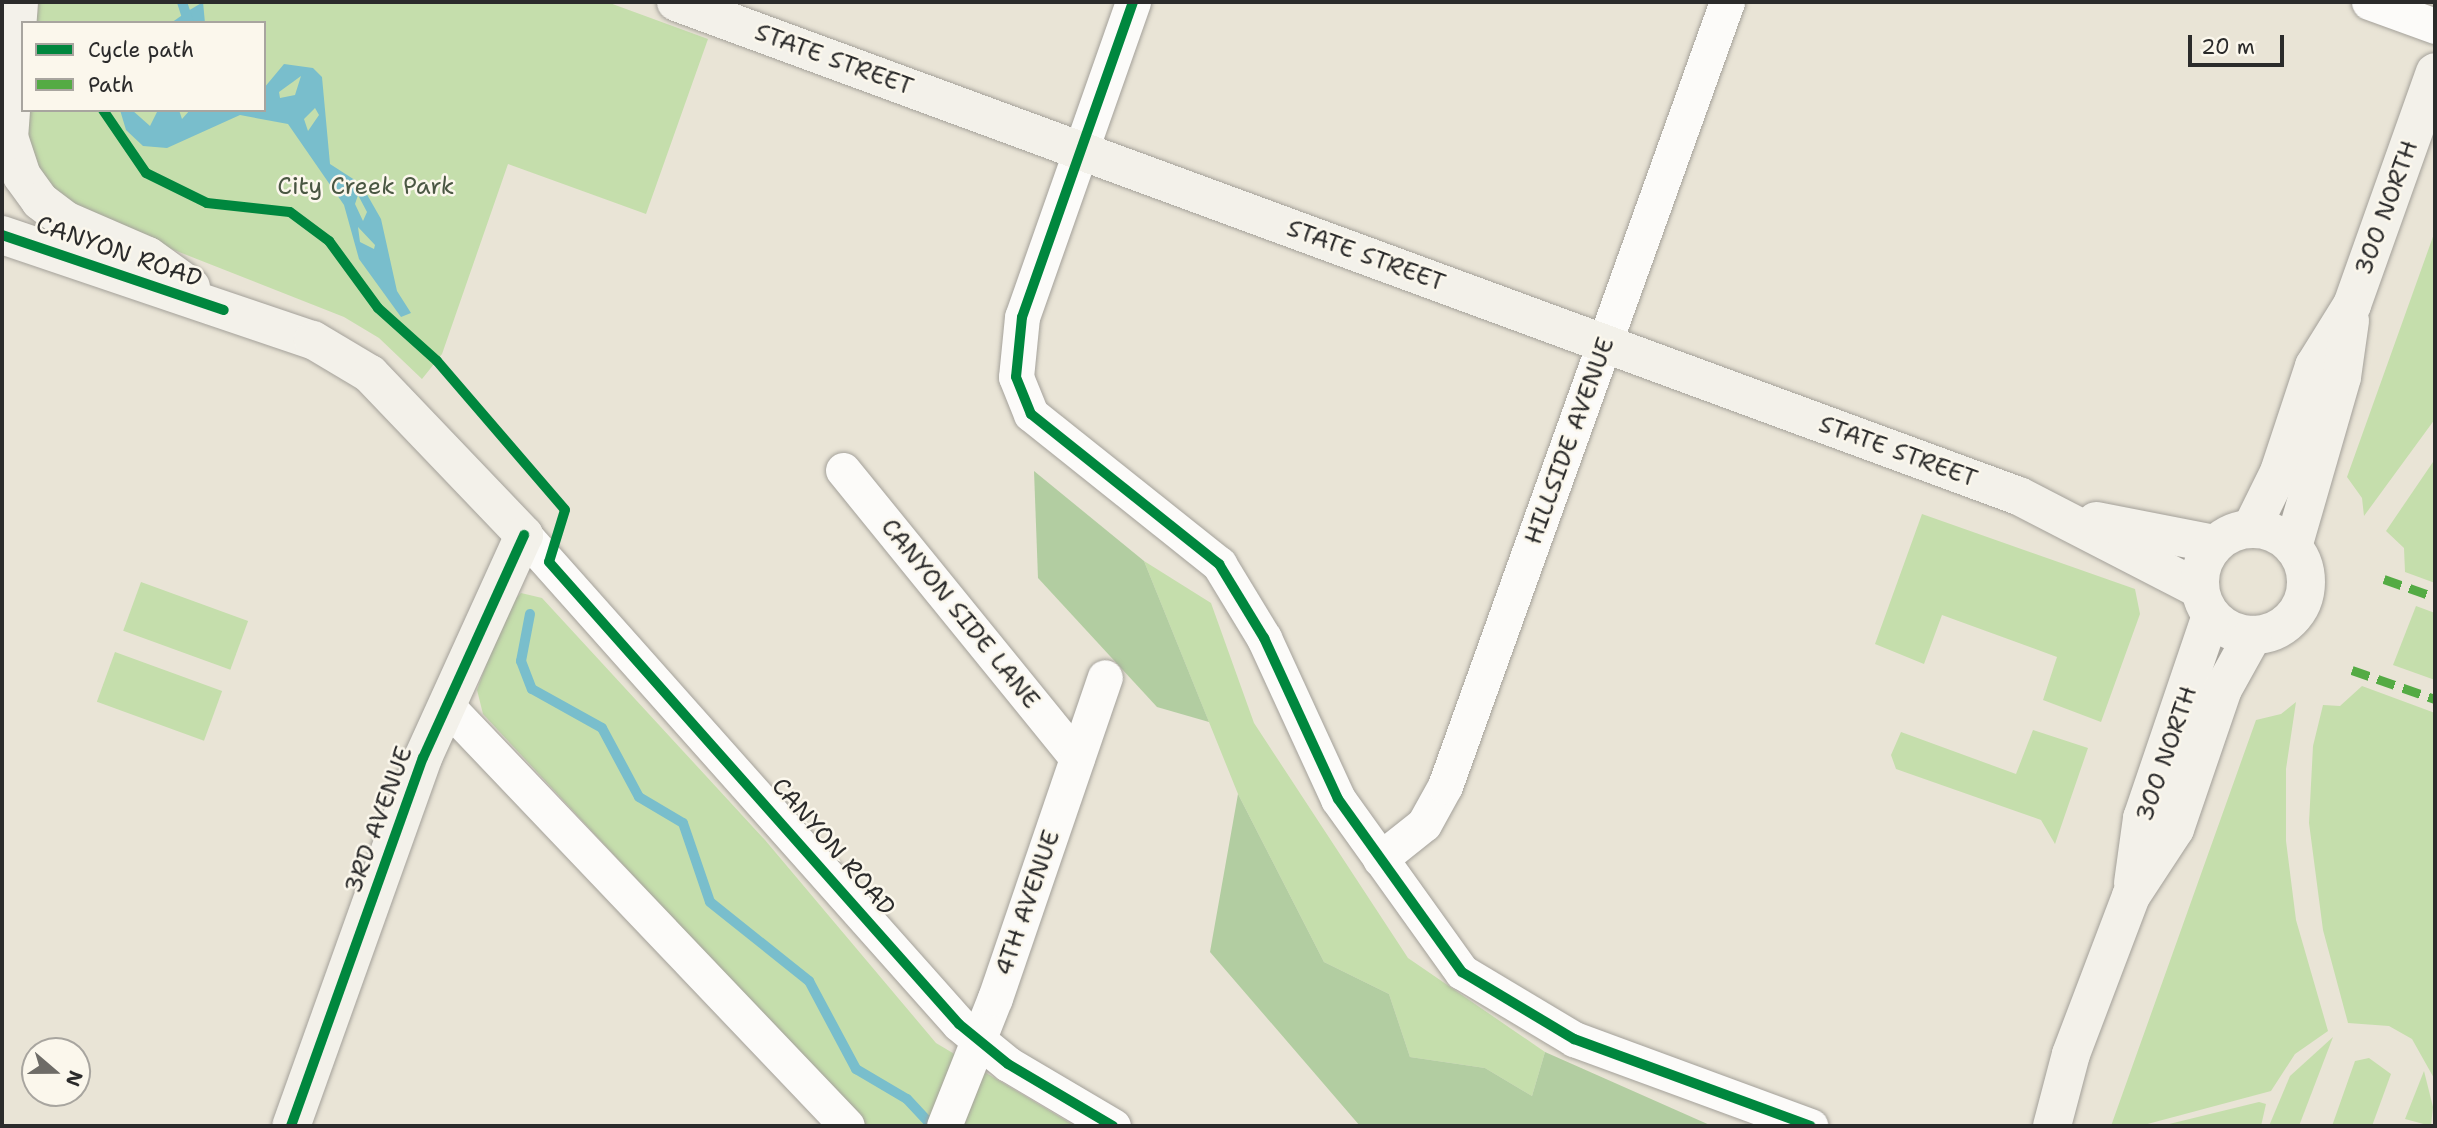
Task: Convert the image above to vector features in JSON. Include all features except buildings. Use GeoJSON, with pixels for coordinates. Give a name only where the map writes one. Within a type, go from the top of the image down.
{"type":"FeatureCollection","features":[{"type":"Feature","properties":{"kind":"main road","name":"CANYON ROAD"},"geometry":{"type":"LineString","coordinates":[[19,2],[9,137],[22,176],[40,201],[66,221],[148,256],[224,310]]}},
{"type":"Feature","properties":{"kind":"main road","name":"STATE STREET"},"geometry":{"type":"LineString","coordinates":[[677,2],[2053,511],[2214,544]]}},
{"type":"Feature","properties":{"kind":"main road","name":"300 NORTH"},"geometry":{"type":"LineString","coordinates":[[2293,547],[2342,377],[2352,305],[2435,72]]}},
{"type":"Feature","properties":{"kind":"main road","name":"CANYON ROAD"},"geometry":{"type":"LineString","coordinates":[[2,235],[313,340],[370,374],[524,535]]}},
{"type":"Feature","properties":{"kind":"main road","name":"300 NORTH"},"geometry":{"type":"LineString","coordinates":[[2251,529],[2279,472],[2314,366],[2352,305]]}},
{"type":"Feature","properties":{"kind":"main road","name":"STATE STREET"},"geometry":{"type":"LineString","coordinates":[[2053,511],[2205,602]]}},
{"type":"Feature","properties":{"kind":"main road"},"geometry":{"type":"LineString","coordinates":[[2251,529],[2271,532],[2293,547],[2305,570],[2303,600],[2284,625],[2253,635],[2205,602],[2202,566],[2214,544],[2251,529]]}},
{"type":"Feature","properties":{"kind":"main road","name":"3RD AVENUE"},"geometry":{"type":"LineString","coordinates":[[291,1126],[446,705],[524,535]]}},
{"type":"Feature","properties":{"kind":"main road","name":"300 NORTH"},"geometry":{"type":"LineString","coordinates":[[2131,896],[2142,818],[2205,602]]}},
{"type":"Feature","properties":{"kind":"main road","name":"300 NORTH"},"geometry":{"type":"LineString","coordinates":[[2052,1126],[2071,1054],[2131,896],[2175,829],[2224,689],[2253,635]]}},
{"type":"Feature","properties":{"kind":"street"},"geometry":{"type":"LineString","coordinates":[[1133,2],[1022,317],[1015,358],[1021,398],[1042,427],[1219,564],[1264,638],[1322,771],[1446,954],[1512,1007],[1574,1040],[1810,1126]]}},
{"type":"Feature","properties":{"kind":"street","name":"HILLSIDE AVENUE"},"geometry":{"type":"LineString","coordinates":[[1380,859],[1424,824],[1445,786],[1727,2]]}},
{"type":"Feature","properties":{"kind":"street"},"geometry":{"type":"LineString","coordinates":[[2370,2],[2435,26]]}},
{"type":"Feature","properties":{"kind":"street","name":"CANYON SIDE LANE"},"geometry":{"type":"LineString","coordinates":[[843,470],[1076,758]]}},
{"type":"Feature","properties":{"kind":"street","name":"CANYON ROAD"},"geometry":{"type":"LineString","coordinates":[[524,535],[979,1042],[1113,1126]]}},
{"type":"Feature","properties":{"kind":"street","name":"4TH AVENUE"},"geometry":{"type":"LineString","coordinates":[[948,1119],[979,1042],[1105,677]]}},
{"type":"Feature","properties":{"kind":"street"},"geometry":{"type":"LineString","coordinates":[[446,705],[847,1126]]}},
{"type":"Feature","properties":{"kind":"green space","name":"City Creek Park"},"geometry":{"type":"Polygon","coordinates":[[[39,2],[607,2],[708,39],[646,214],[508,164],[442,354],[422,379],[379,338],[344,317],[70,209],[31,161],[24,112],[266,112],[266,21],[36,21],[39,2]]]}},
{"type":"Feature","properties":{"kind":"green space"},"geometry":{"type":"Polygon","coordinates":[[[2435,231],[2435,419],[2364,516],[2362,498],[2347,477],[2435,231]]]}},
{"type":"Feature","properties":{"kind":"green space"},"geometry":{"type":"Polygon","coordinates":[[[2435,459],[2435,583],[2405,572],[2404,548],[2386,531],[2435,459]]]}},
{"type":"Feature","properties":{"kind":"green space"},"geometry":{"type":"Polygon","coordinates":[[[1034,471],[1144,561],[1209,722],[1157,707],[1038,578],[1034,471]]]}},
{"type":"Feature","properties":{"kind":"green space"},"geometry":{"type":"Polygon","coordinates":[[[1922,514],[2135,589],[2140,614],[2101,722],[2043,700],[2057,657],[1942,615],[1924,664],[1875,644],[1922,514]]]}},
{"type":"Feature","properties":{"kind":"green space"},"geometry":{"type":"Polygon","coordinates":[[[1144,561],[1211,603],[1254,723],[1408,958],[1545,1052],[1532,1096],[1485,1068],[1410,1057],[1389,994],[1324,962],[1238,794],[1144,561]]]}},
{"type":"Feature","properties":{"kind":"green space"},"geometry":{"type":"Polygon","coordinates":[[[141,582],[248,621],[230,670],[123,631],[141,582]]]}},
{"type":"Feature","properties":{"kind":"green space"},"geometry":{"type":"Polygon","coordinates":[[[521,593],[542,598],[765,840],[936,1043],[1075,1126],[866,1126],[483,714],[477,690],[507,607],[521,593]]]}},
{"type":"Feature","properties":{"kind":"green space"},"geometry":{"type":"Polygon","coordinates":[[[2416,606],[2435,613],[2435,680],[2393,665],[2416,606]]]}},
{"type":"Feature","properties":{"kind":"green space"},"geometry":{"type":"Polygon","coordinates":[[[115,652],[222,691],[204,741],[97,702],[115,652]]]}},
{"type":"Feature","properties":{"kind":"green space"},"geometry":{"type":"Polygon","coordinates":[[[2362,686],[2435,713],[2435,1080],[2412,1039],[2389,1026],[2348,1023],[2323,930],[2309,823],[2313,746],[2323,705],[2340,706],[2362,686]]]}},
{"type":"Feature","properties":{"kind":"green space"},"geometry":{"type":"Polygon","coordinates":[[[2296,702],[2286,769],[2286,841],[2296,920],[2328,1031],[2295,1054],[2271,1091],[2140,1126],[2111,1126],[2256,720],[2281,714],[2296,702]]]}},
{"type":"Feature","properties":{"kind":"green space"},"geometry":{"type":"Polygon","coordinates":[[[2033,730],[2088,748],[2055,844],[2041,820],[1896,769],[1891,755],[1901,732],[2016,774],[2033,730]]]}},
{"type":"Feature","properties":{"kind":"green space"},"geometry":{"type":"Polygon","coordinates":[[[1238,794],[1324,962],[1389,994],[1410,1057],[1485,1068],[1532,1096],[1545,1052],[1712,1126],[1360,1126],[1210,952],[1238,794]]]}},
{"type":"Feature","properties":{"kind":"green space"},"geometry":{"type":"Polygon","coordinates":[[[2333,1037],[2299,1126],[2269,1126],[2290,1076],[2333,1037]]]}},
{"type":"Feature","properties":{"kind":"green space"},"geometry":{"type":"Polygon","coordinates":[[[2369,1058],[2391,1074],[2372,1126],[2332,1126],[2355,1061],[2369,1058]]]}},
{"type":"Feature","properties":{"kind":"green space"},"geometry":{"type":"Polygon","coordinates":[[[2424,1071],[2433,1107],[2431,1126],[2405,1119],[2424,1071]]]}},
{"type":"Feature","properties":{"kind":"green space"},"geometry":{"type":"Polygon","coordinates":[[[2259,1102],[2266,1104],[2261,1126],[2161,1126],[2259,1102]]]}},
{"type":"Feature","properties":{"kind":"water"},"geometry":{"type":"Polygon","coordinates":[[[203,2],[205,21],[174,21],[203,2]]]}},
{"type":"Feature","properties":{"kind":"water"},"geometry":{"type":"Polygon","coordinates":[[[284,64],[313,68],[322,77],[330,164],[361,184],[381,219],[397,291],[411,313],[401,317],[359,259],[344,205],[288,124],[240,115],[167,148],[143,146],[126,130],[121,112],[134,112],[150,126],[157,112],[180,112],[182,119],[188,112],[266,112],[266,86],[284,64]],[[301,76],[279,92],[280,98],[295,95],[301,76]],[[315,108],[304,119],[308,131],[319,115],[315,108]],[[358,195],[355,204],[363,221],[367,212],[358,195]],[[358,227],[360,242],[374,249],[375,245],[358,227]]]}},
{"type":"Feature","properties":{"kind":"waterway"},"geometry":{"type":"LineString","coordinates":[[182,2],[188,21]]}},
{"type":"Feature","properties":{"kind":"waterway"},"geometry":{"type":"LineString","coordinates":[[530,614],[521,661],[532,689],[602,728],[639,797],[683,823],[710,902],[809,981],[856,1069],[907,1099],[932,1126]]}},
{"type":"Feature","properties":{"kind":"marked path"},"geometry":{"type":"LineString","coordinates":[[2384,579],[2435,597]]}},
{"type":"Feature","properties":{"kind":"marked path"},"geometry":{"type":"LineString","coordinates":[[2352,670],[2435,699]]}},
{"type":"Feature","properties":{"kind":"cycle path"},"geometry":{"type":"LineString","coordinates":[[1133,2],[1022,317],[1016,377],[1031,414],[1219,564],[1264,638],[1338,799],[1462,972],[1574,1039],[1810,1126]]}},
{"type":"Feature","properties":{"kind":"cycle path"},"geometry":{"type":"LineString","coordinates":[[104,112],[146,173],[207,203],[290,212],[329,241],[378,308],[437,361],[565,510],[549,562],[959,1024],[1008,1064],[1113,1126]]}},
{"type":"Feature","properties":{"kind":"cycle path"},"geometry":{"type":"LineString","coordinates":[[2,235],[224,310]]}},
{"type":"Feature","properties":{"kind":"cycle path"},"geometry":{"type":"LineString","coordinates":[[291,1126],[423,758],[524,535]]}}]}
